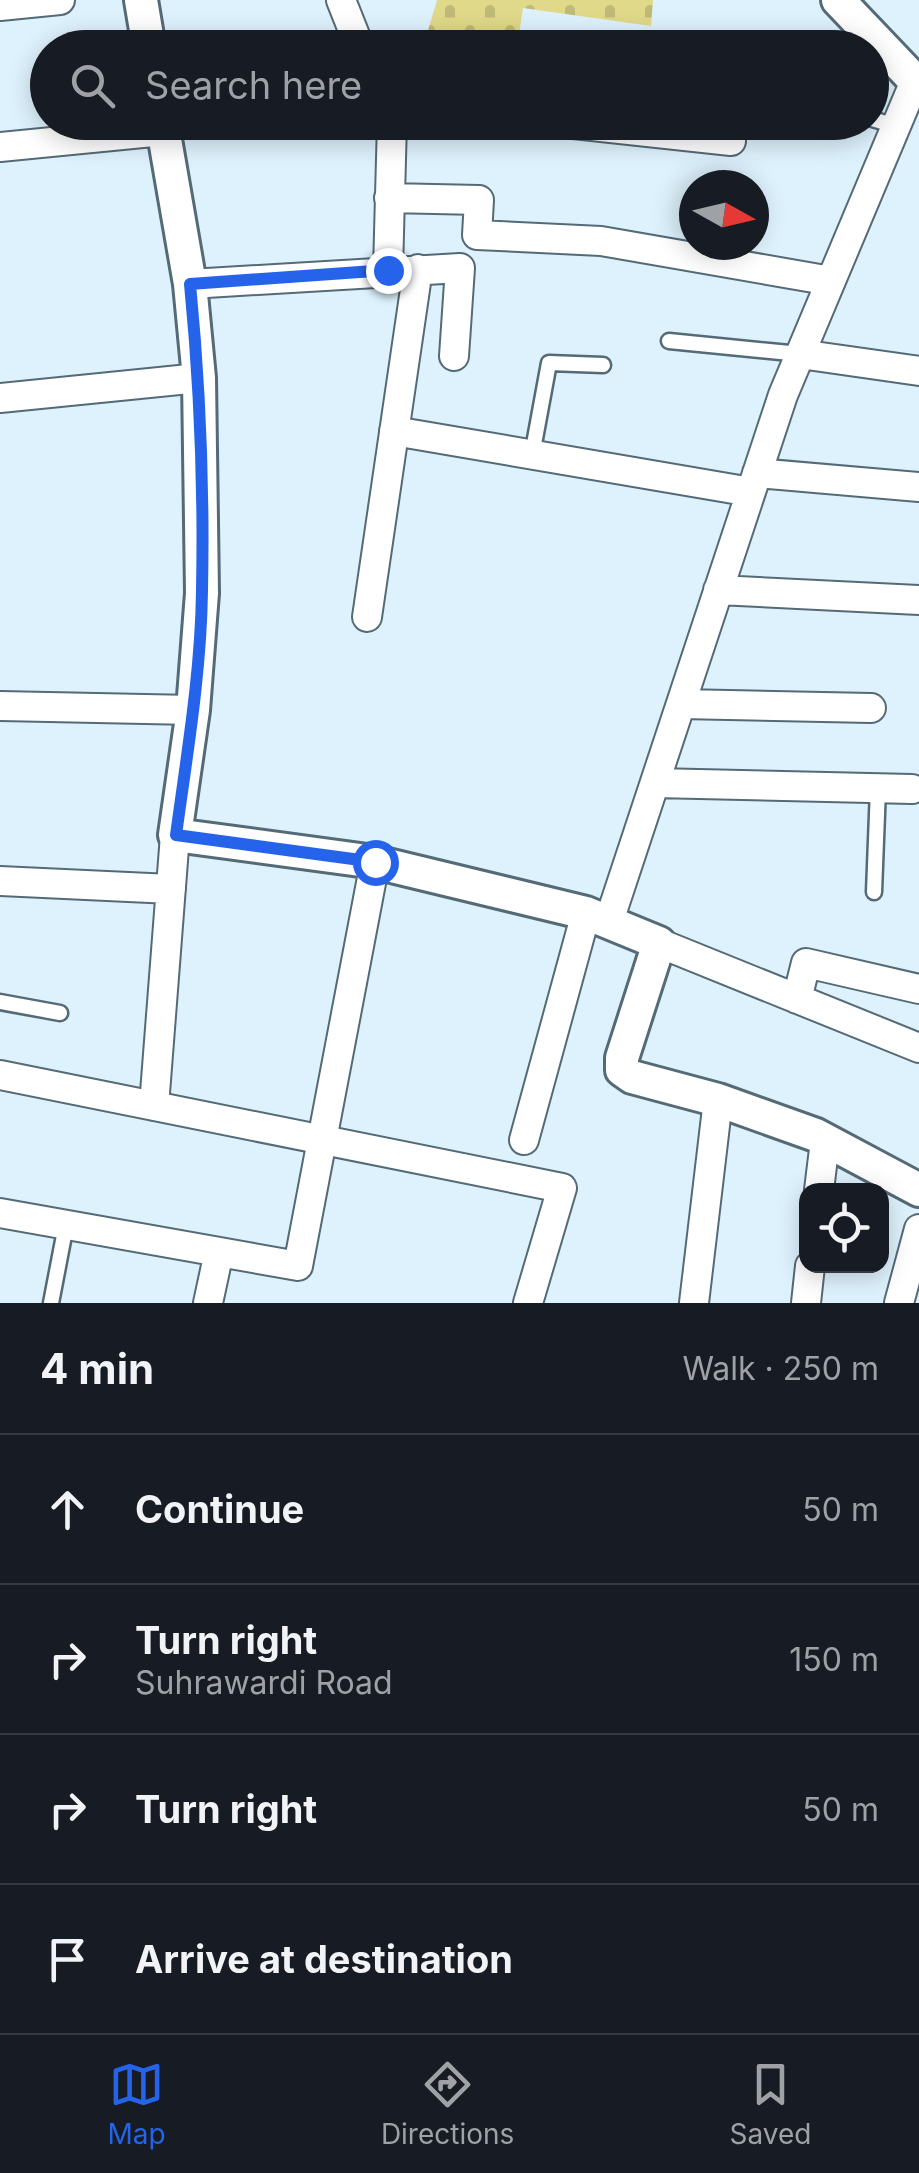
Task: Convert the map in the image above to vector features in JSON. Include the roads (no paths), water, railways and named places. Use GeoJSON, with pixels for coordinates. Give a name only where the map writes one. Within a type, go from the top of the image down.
{"type":"FeatureCollection","features":[{"type":"Feature","properties":{"kind":"street"},"geometry":{"type":"LineString","coordinates":[[0,6],[60,0]]}},
{"type":"Feature","properties":{"kind":"street"},"geometry":{"type":"LineString","coordinates":[[141,0],[146,30]]}},
{"type":"Feature","properties":{"kind":"street"},"geometry":{"type":"LineString","coordinates":[[341,0],[353,30]]}},
{"type":"Feature","properties":{"kind":"street"},"geometry":{"type":"LineString","coordinates":[[850,5],[871,30]]}},
{"type":"Feature","properties":{"kind":"street"},"geometry":{"type":"LineString","coordinates":[[889,50],[917,83],[889,116]]}},
{"type":"Feature","properties":{"kind":"street"},"geometry":{"type":"LineString","coordinates":[[0,147],[57,140]]}},
{"type":"Feature","properties":{"kind":"street"},"geometry":{"type":"LineString","coordinates":[[154,1106],[176,835],[193,710],[202,593],[199,378],[190,284],[164,140]]}},
{"type":"Feature","properties":{"kind":"street"},"geometry":{"type":"LineString","coordinates":[[388,270],[391,140]]}},
{"type":"Feature","properties":{"kind":"street"},"geometry":{"type":"LineString","coordinates":[[721,140],[730,141]]}},
{"type":"Feature","properties":{"kind":"street"},"geometry":{"type":"LineString","coordinates":[[524,1140],[598,917],[655,783],[754,483],[831,281],[878,140]]}},
{"type":"Feature","properties":{"kind":"street"},"geometry":{"type":"LineString","coordinates":[[389,198],[479,200],[477,234],[601,241],[831,281]]}},
{"type":"Feature","properties":{"kind":"street"},"geometry":{"type":"LineString","coordinates":[[190,284],[460,268],[454,356]]}},
{"type":"Feature","properties":{"kind":"street"},"geometry":{"type":"LineString","coordinates":[[367,617],[418,269]]}},
{"type":"Feature","properties":{"kind":"street"},"geometry":{"type":"LineString","coordinates":[[800,354],[919,371]]}},
{"type":"Feature","properties":{"kind":"street"},"geometry":{"type":"LineString","coordinates":[[0,398],[199,378]]}},
{"type":"Feature","properties":{"kind":"street"},"geometry":{"type":"LineString","coordinates":[[394,431],[532,455],[754,483],[919,487]]}},
{"type":"Feature","properties":{"kind":"street"},"geometry":{"type":"LineString","coordinates":[[718,590],[919,600]]}},
{"type":"Feature","properties":{"kind":"street"},"geometry":{"type":"LineString","coordinates":[[681,704],[872,708]]}},
{"type":"Feature","properties":{"kind":"street"},"geometry":{"type":"LineString","coordinates":[[0,706],[193,710]]}},
{"type":"Feature","properties":{"kind":"street"},"geometry":{"type":"LineString","coordinates":[[655,783],[912,789]]}},
{"type":"Feature","properties":{"kind":"street"},"geometry":{"type":"LineString","coordinates":[[176,835],[375,862],[598,917],[919,1048]]}},
{"type":"Feature","properties":{"kind":"street"},"geometry":{"type":"LineString","coordinates":[[0,1213],[298,1266],[375,862]]}},
{"type":"Feature","properties":{"kind":"street"},"geometry":{"type":"LineString","coordinates":[[0,881],[171,889]]}},
{"type":"Feature","properties":{"kind":"street"},"geometry":{"type":"LineString","coordinates":[[660,943],[622,1058],[622,1070],[632,1077],[718,1100],[825,1141],[919,1190]]}},
{"type":"Feature","properties":{"kind":"street"},"geometry":{"type":"LineString","coordinates":[[797,1000],[806,962],[919,989]]}},
{"type":"Feature","properties":{"kind":"street"},"geometry":{"type":"LineString","coordinates":[[0,1075],[562,1188],[528,1303]]}},
{"type":"Feature","properties":{"kind":"street"},"geometry":{"type":"LineString","coordinates":[[694,1303],[718,1100]]}},
{"type":"Feature","properties":{"kind":"street"},"geometry":{"type":"LineString","coordinates":[[820,1183],[825,1141]]}},
{"type":"Feature","properties":{"kind":"street"},"geometry":{"type":"LineString","coordinates":[[899,1303],[919,1229]]}},
{"type":"Feature","properties":{"kind":"street"},"geometry":{"type":"LineString","coordinates":[[208,1303],[220,1252]]}},
{"type":"Feature","properties":{"kind":"street"},"geometry":{"type":"LineString","coordinates":[[806,1303],[809,1273]]}},
{"type":"Feature","properties":{"kind":"lane"},"geometry":{"type":"LineString","coordinates":[[669,341],[800,354]]}},
{"type":"Feature","properties":{"kind":"lane"},"geometry":{"type":"LineString","coordinates":[[532,455],[549,364],[603,365]]}},
{"type":"Feature","properties":{"kind":"lane"},"geometry":{"type":"LineString","coordinates":[[874,892],[878,788]]}},
{"type":"Feature","properties":{"kind":"lane"},"geometry":{"type":"LineString","coordinates":[[0,1002],[60,1013]]}},
{"type":"Feature","properties":{"kind":"lane"},"geometry":{"type":"LineString","coordinates":[[51,1303],[66,1225]]}}]}
